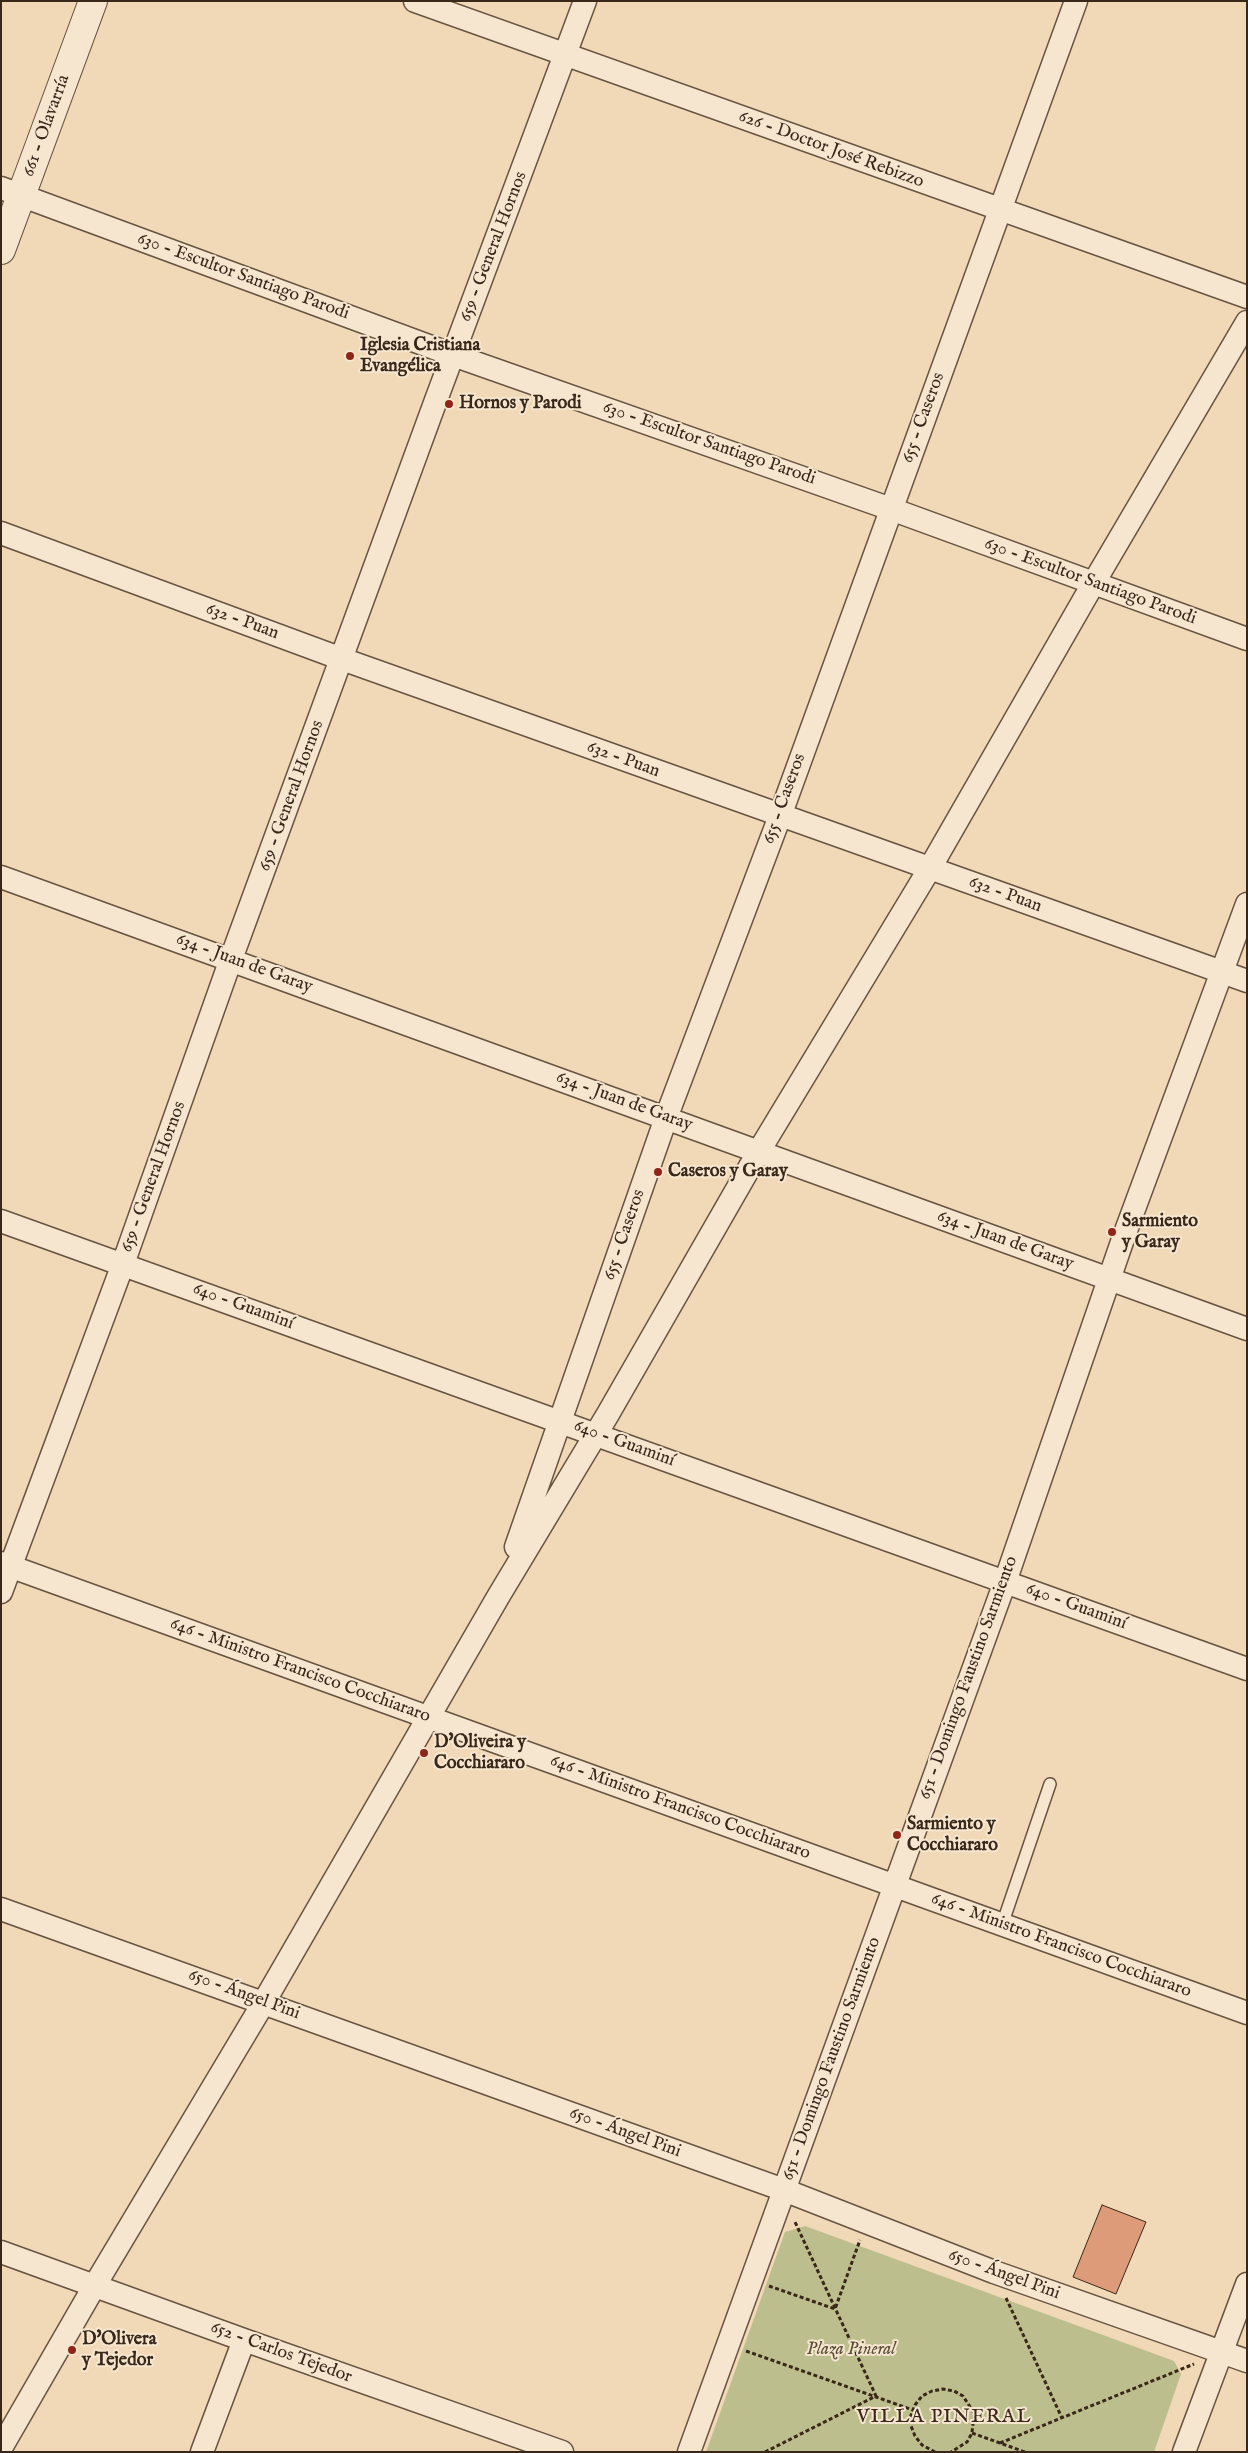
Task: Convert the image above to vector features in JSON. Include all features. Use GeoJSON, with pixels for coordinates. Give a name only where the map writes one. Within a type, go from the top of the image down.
{"type":"FeatureCollection","features":[{"type":"Feature","properties":{"kind":"street","name":"661 - Olavarría"},"geometry":{"type":"LineString","coordinates":[[1,250],[11,192],[93,1]]}},
{"type":"Feature","properties":{"kind":"street","name":"626 - Doctor José Rebizzo"},"geometry":{"type":"LineString","coordinates":[[416,1],[1247,297]]}},
{"type":"Feature","properties":{"kind":"street","name":"659 - General Hornos"},"geometry":{"type":"LineString","coordinates":[[1,1592],[6,1565],[123,1264],[231,959],[585,1]]}},
{"type":"Feature","properties":{"kind":"street","name":"655 - Caseros"},"geometry":{"type":"LineString","coordinates":[[498,1597],[562,1421],[666,1118],[780,816],[1076,1]]}},
{"type":"Feature","properties":{"kind":"street","name":"630 - Escultor Santiago Parodi"},"geometry":{"type":"LineString","coordinates":[[11,192],[453,355],[891,509],[1247,639]]}},
{"type":"Feature","properties":{"kind":"street"},"geometry":{"type":"LineString","coordinates":[[1,2448],[95,2285],[264,2002],[759,1151],[930,868],[1093,584],[1247,322]]}},
{"type":"Feature","properties":{"kind":"street","name":"632 - Puan"},"geometry":{"type":"LineString","coordinates":[[1,533],[342,659],[1247,981]]}},
{"type":"Feature","properties":{"kind":"street","name":"634 - Juan de Garay"},"geometry":{"type":"LineString","coordinates":[[1,877],[231,959],[1247,1330]]}},
{"type":"Feature","properties":{"kind":"street","name":"651 - Domingo Faustino Sarmiento"},"geometry":{"type":"LineString","coordinates":[[689,2452],[1005,1582],[1109,1279],[1247,904]]}},
{"type":"Feature","properties":{"kind":"street","name":"640 - Guaminí"},"geometry":{"type":"LineString","coordinates":[[1,1221],[562,1421],[1247,1669]]}},
{"type":"Feature","properties":{"kind":"street","name":"646 - Ministro Francisco Cocchiararo"},"geometry":{"type":"LineString","coordinates":[[6,1565],[1247,2013]]}},
{"type":"Feature","properties":{"kind":"street","name":"650 - Ángel Pini"},"geometry":{"type":"LineString","coordinates":[[1,1909],[784,2190],[994,2272],[1247,2360]]}},
{"type":"Feature","properties":{"kind":"street","name":"652 - Carlos Tejedor"},"geometry":{"type":"LineString","coordinates":[[1,2252],[562,2452]]}},
{"type":"Feature","properties":{"kind":"street"},"geometry":{"type":"LineString","coordinates":[[1184,2452],[1247,2284]]}},
{"type":"Feature","properties":{"kind":"street"},"geometry":{"type":"LineString","coordinates":[[202,2452],[244,2340]]}},
{"type":"Feature","properties":{"kind":"lane"},"geometry":{"type":"LineString","coordinates":[[1002,1924],[1050,1784]]}},
{"type":"Feature","properties":{"kind":"path"},"geometry":{"type":"LineString","coordinates":[[784,2190],[797,2228],[876,2396]]}},
{"type":"Feature","properties":{"kind":"path"},"geometry":{"type":"LineString","coordinates":[[835,2309],[866,2223]]}},
{"type":"Feature","properties":{"kind":"path"},"geometry":{"type":"LineString","coordinates":[[994,2272],[1062,2418]]}},
{"type":"Feature","properties":{"kind":"path"},"geometry":{"type":"LineString","coordinates":[[751,2280],[835,2309]]}},
{"type":"Feature","properties":{"kind":"path"},"geometry":{"type":"LineString","coordinates":[[728,2344],[913,2410]]}},
{"type":"Feature","properties":{"kind":"path"},"geometry":{"type":"LineString","coordinates":[[1000,2443],[1223,2352]]}},
{"type":"Feature","properties":{"kind":"path"},"geometry":{"type":"LineString","coordinates":[[935,2452],[922,2445],[915,2436],[911,2426],[913,2410],[922,2396],[932,2391],[943,2389],[954,2391],[966,2400],[974,2413],[975,2423],[967,2442],[951,2452]]}},
{"type":"Feature","properties":{"kind":"path"},"geometry":{"type":"LineString","coordinates":[[765,2452],[876,2396]]}},
{"type":"Feature","properties":{"kind":"path"},"geometry":{"type":"LineString","coordinates":[[972,2433],[1025,2452]]}},
{"type":"Feature","properties":{"kind":"green space","name":"Plaza Pineral"},"geometry":{"type":"Polygon","coordinates":[[[805,2226],[1174,2361],[1181,2374],[1154,2452],[706,2452],[785,2232],[805,2226]]]}},
{"type":"Feature","properties":{"kind":"building"},"geometry":{"type":"Polygon","coordinates":[[[1102,2205],[1146,2222],[1116,2294],[1073,2277],[1102,2205]]]}},
{"type":"Feature","properties":{"kind":"place","name":"Iglesia Cristiana Evangélica"},"geometry":{"type":"Point","coordinates":[350,356]}},
{"type":"Feature","properties":{"kind":"place","name":"Hornos y Parodi"},"geometry":{"type":"Point","coordinates":[449,404]}},
{"type":"Feature","properties":{"kind":"place","name":"Caseros y Garay"},"geometry":{"type":"Point","coordinates":[658,1172]}},
{"type":"Feature","properties":{"kind":"place","name":"Sarmiento y Garay"},"geometry":{"type":"Point","coordinates":[1112,1232]}},
{"type":"Feature","properties":{"kind":"place","name":"D'Oliveira y Cocchiararo"},"geometry":{"type":"Point","coordinates":[424,1753]}},
{"type":"Feature","properties":{"kind":"place","name":"Sarmiento y Cocchiararo"},"geometry":{"type":"Point","coordinates":[897,1835]}},
{"type":"Feature","properties":{"kind":"place","name":"D'Olivera y Tejedor"},"geometry":{"type":"Point","coordinates":[72,2350]}},
{"type":"Feature","properties":{"kind":"district","name":"VILLA PINERAL"},"geometry":{"type":"Point","coordinates":[944,2418]}}]}
